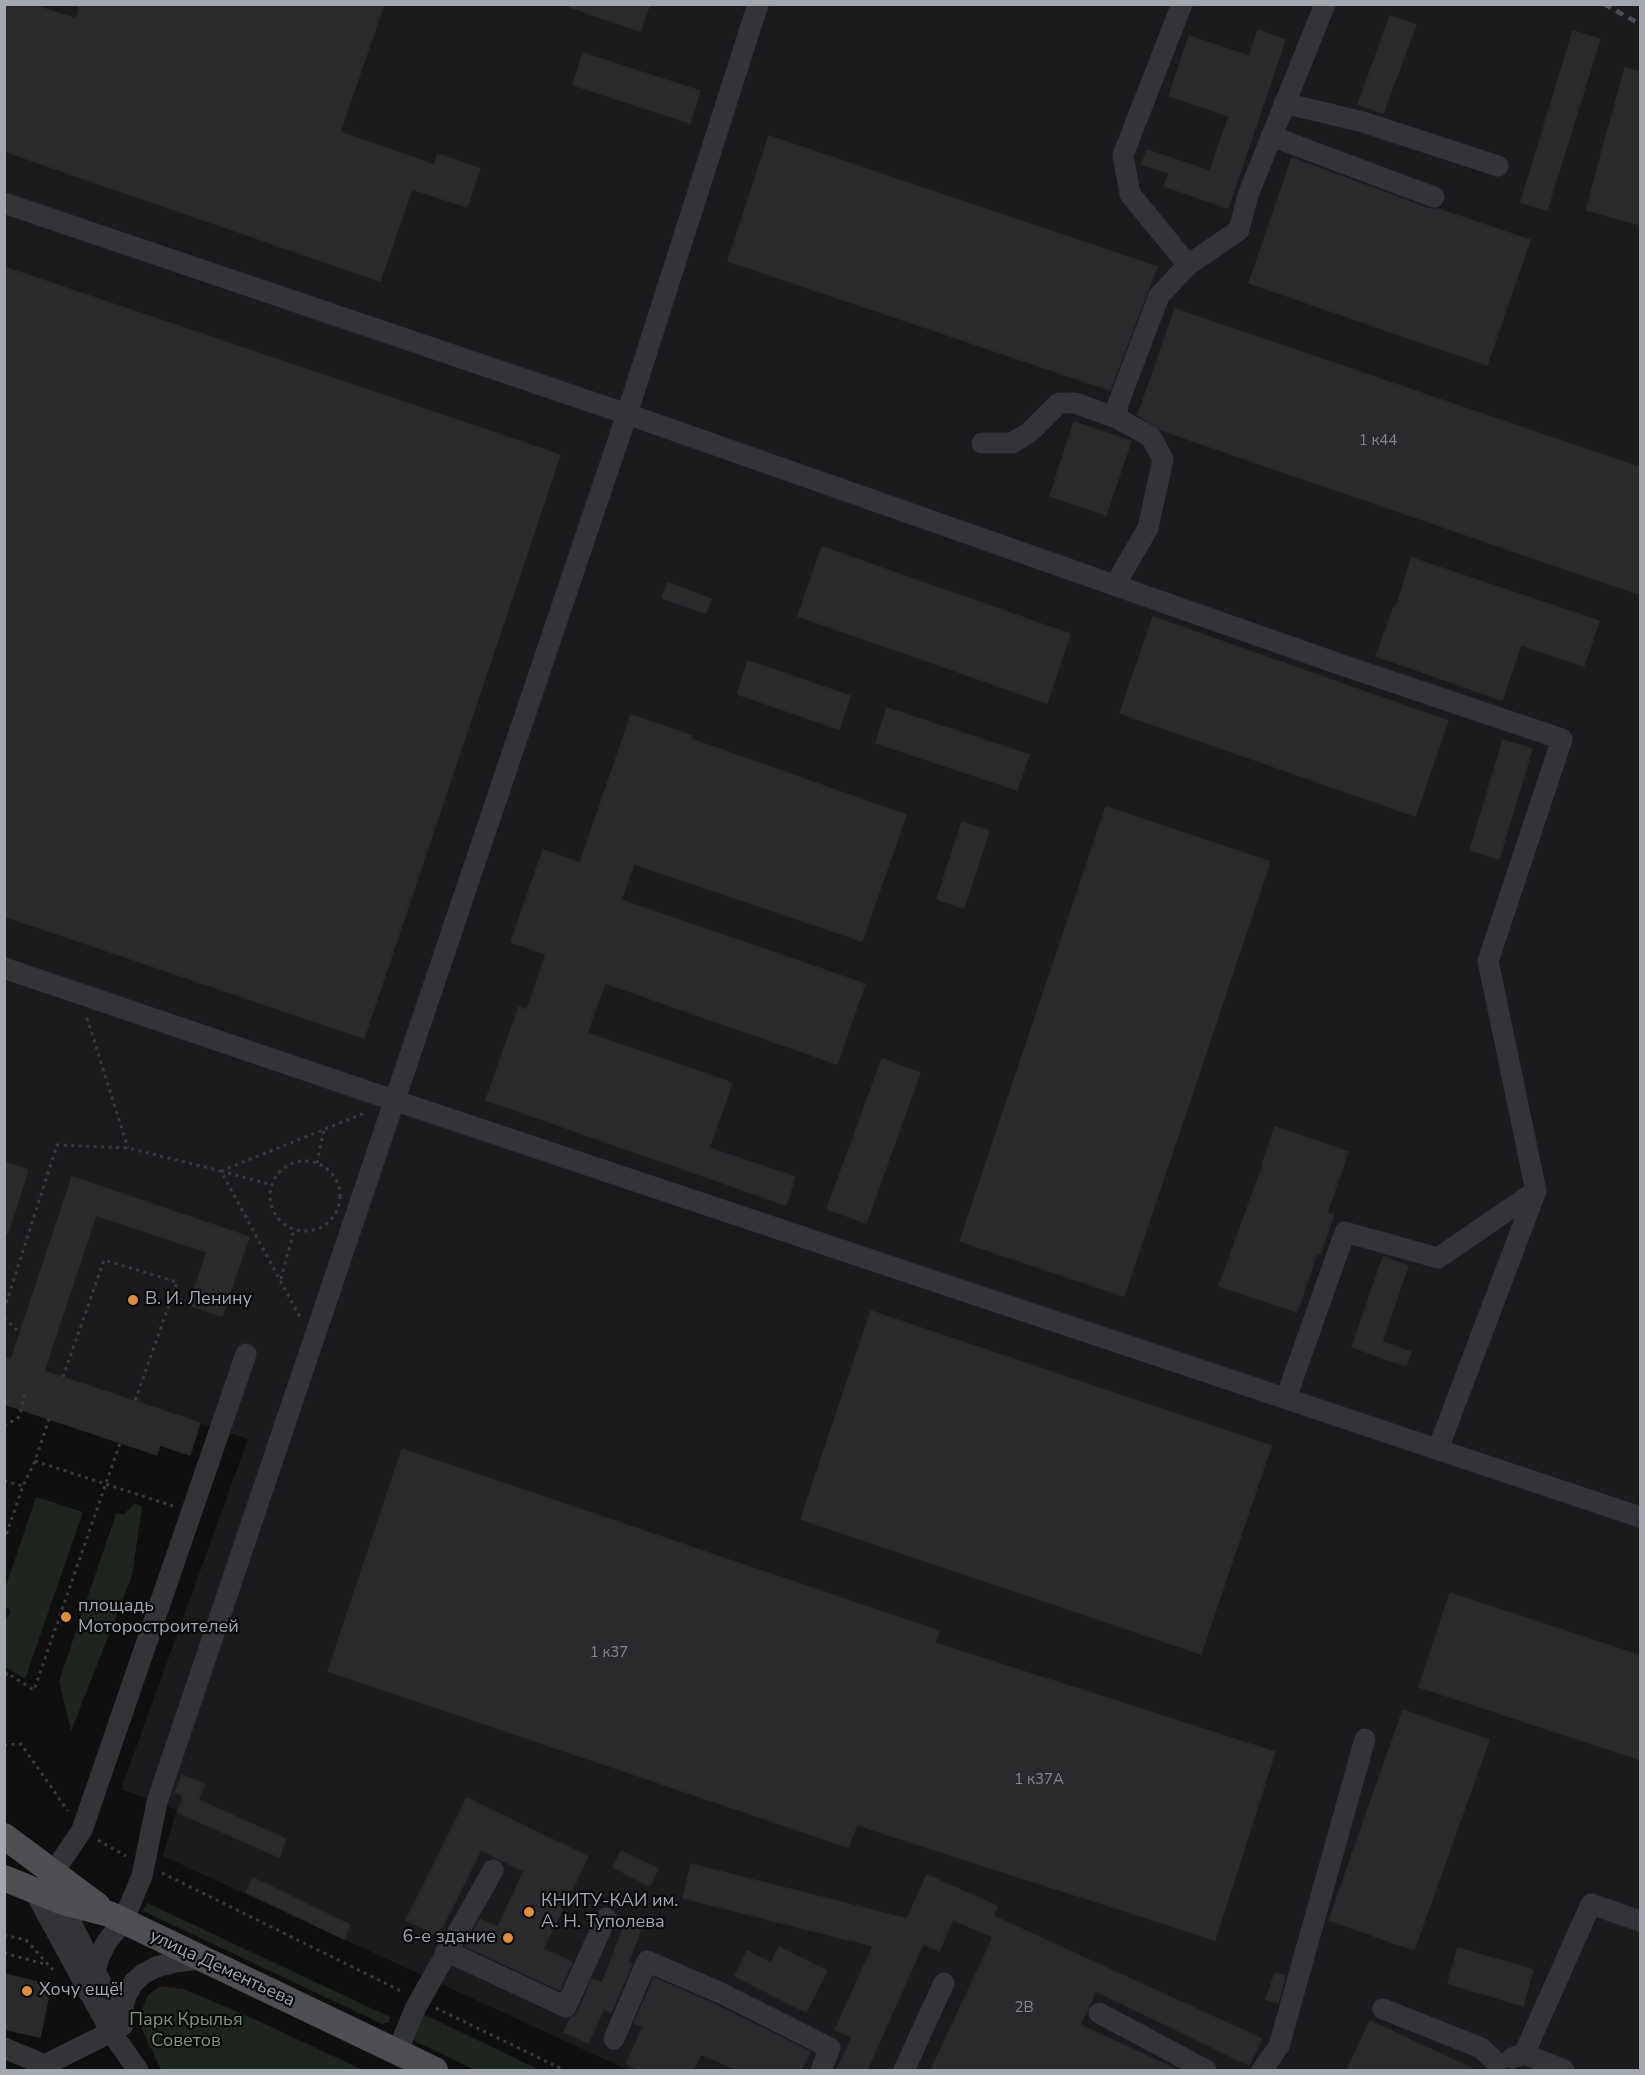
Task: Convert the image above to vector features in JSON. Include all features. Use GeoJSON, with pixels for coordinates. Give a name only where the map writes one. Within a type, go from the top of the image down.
{"type":"FeatureCollection","features":[{"type":"Feature","properties":{"kind":"main road"},"geometry":{"type":"LineString","coordinates":[[4,1836],[116,1918]]}},
{"type":"Feature","properties":{"kind":"main road"},"geometry":{"type":"LineString","coordinates":[[35,1892],[53,1873]]}},
{"type":"Feature","properties":{"kind":"main road"},"geometry":{"type":"LineString","coordinates":[[53,1873],[63,1902]]}},
{"type":"Feature","properties":{"kind":"main road","name":"улица Дементьева"},"geometry":{"type":"LineString","coordinates":[[4,1878],[35,1892],[116,1918],[435,2070]]}},
{"type":"Feature","properties":{"kind":"street"},"geometry":{"type":"LineString","coordinates":[[89,1993],[94,1970],[116,1918],[142,1876],[157,1802],[627,414],[758,4]]}},
{"type":"Feature","properties":{"kind":"street"},"geometry":{"type":"LineString","coordinates":[[1182,4],[1124,155],[1130,194],[1188,265]]}},
{"type":"Feature","properties":{"kind":"street"},"geometry":{"type":"LineString","coordinates":[[1117,418],[1118,404],[1159,296],[1188,265],[1239,230],[1248,195],[1325,4]]}},
{"type":"Feature","properties":{"kind":"street"},"geometry":{"type":"LineString","coordinates":[[1284,103],[1363,122],[1498,166]]}},
{"type":"Feature","properties":{"kind":"street"},"geometry":{"type":"LineString","coordinates":[[1271,136],[1434,197]]}},
{"type":"Feature","properties":{"kind":"street"},"geometry":{"type":"LineString","coordinates":[[4,203],[627,414],[1342,665],[1562,739],[1488,961],[1536,1191],[1438,1449]]}},
{"type":"Feature","properties":{"kind":"street"},"geometry":{"type":"LineString","coordinates":[[982,443],[1012,443],[1030,432],[1059,403],[1075,403],[1117,418],[1151,437],[1163,459],[1148,528],[1115,585]]}},
{"type":"Feature","properties":{"kind":"street"},"geometry":{"type":"LineString","coordinates":[[4,968],[1641,1516]]}},
{"type":"Feature","properties":{"kind":"street"},"geometry":{"type":"LineString","coordinates":[[1286,1398],[1345,1232],[1438,1258],[1536,1191]]}},
{"type":"Feature","properties":{"kind":"street"},"geometry":{"type":"LineString","coordinates":[[53,1873],[82,1830],[246,1354]]}},
{"type":"Feature","properties":{"kind":"street"},"geometry":{"type":"LineString","coordinates":[[1262,2070],[1279,2046],[1365,1739]]}},
{"type":"Feature","properties":{"kind":"street"},"geometry":{"type":"LineString","coordinates":[[398,2052],[420,2000],[493,1870]]}},
{"type":"Feature","properties":{"kind":"street"},"geometry":{"type":"LineString","coordinates":[[35,1892],[89,1993],[117,2029]]}},
{"type":"Feature","properties":{"kind":"street"},"geometry":{"type":"LineString","coordinates":[[63,1902],[94,1970],[117,2029],[138,2070]]}},
{"type":"Feature","properties":{"kind":"street"},"geometry":{"type":"LineString","coordinates":[[1383,2009],[1481,2048],[1495,2067],[1524,2054],[1591,1904],[1641,1921]]}},
{"type":"Feature","properties":{"kind":"street"},"geometry":{"type":"LineString","coordinates":[[446,1951],[566,2007],[606,1918]]}},
{"type":"Feature","properties":{"kind":"street"},"geometry":{"type":"LineString","coordinates":[[4,2048],[46,2068],[117,2029],[126,1996],[133,1983],[142,1974],[175,1962],[200,1959]]}},
{"type":"Feature","properties":{"kind":"street"},"geometry":{"type":"LineString","coordinates":[[614,2039],[647,1962],[721,1993],[830,2048],[821,2070]]}},
{"type":"Feature","properties":{"kind":"street"},"geometry":{"type":"LineString","coordinates":[[904,2070],[944,1983]]}},
{"type":"Feature","properties":{"kind":"street"},"geometry":{"type":"LineString","coordinates":[[1099,2013],[1206,2070]]}},
{"type":"Feature","properties":{"kind":"street"},"geometry":{"type":"LineString","coordinates":[[1524,2054],[1564,2070]]}},
{"type":"Feature","properties":{"kind":"path"},"geometry":{"type":"LineString","coordinates":[[79,993],[128,1148]]}},
{"type":"Feature","properties":{"kind":"path"},"geometry":{"type":"LineString","coordinates":[[221,1171],[396,1101]]}},
{"type":"Feature","properties":{"kind":"path"},"geometry":{"type":"LineString","coordinates":[[317,1163],[324,1130]]}},
{"type":"Feature","properties":{"kind":"path"},"geometry":{"type":"LineString","coordinates":[[4,1310],[57,1145],[128,1148],[272,1185]]}},
{"type":"Feature","properties":{"kind":"path"},"geometry":{"type":"LineString","coordinates":[[295,1162],[317,1163],[332,1173],[337,1180],[340,1189],[339,1207],[336,1215],[322,1228],[313,1231],[294,1230],[284,1225],[276,1217],[270,1196],[272,1185],[277,1175],[285,1167],[295,1162]]}},
{"type":"Feature","properties":{"kind":"path"},"geometry":{"type":"LineString","coordinates":[[221,1171],[313,1342]]}},
{"type":"Feature","properties":{"kind":"path"},"geometry":{"type":"LineString","coordinates":[[280,1281],[294,1230]]}},
{"type":"Feature","properties":{"kind":"path"},"geometry":{"type":"LineString","coordinates":[[63,1377],[104,1260],[177,1282],[135,1401]]}},
{"type":"Feature","properties":{"kind":"path"},"geometry":{"type":"LineString","coordinates":[[4,1318],[20,1333]]}},
{"type":"Feature","properties":{"kind":"path"},"geometry":{"type":"LineString","coordinates":[[4,1426],[19,1417],[25,1393]]}},
{"type":"Feature","properties":{"kind":"path"},"geometry":{"type":"LineString","coordinates":[[4,1541],[49,1419]]}},
{"type":"Feature","properties":{"kind":"path"},"geometry":{"type":"LineString","coordinates":[[4,1683],[6,1673],[34,1690],[120,1443]]}},
{"type":"Feature","properties":{"kind":"path"},"geometry":{"type":"LineString","coordinates":[[34,1461],[192,1513]]}},
{"type":"Feature","properties":{"kind":"path"},"geometry":{"type":"LineString","coordinates":[[4,1481],[23,1486]]}},
{"type":"Feature","properties":{"kind":"path"},"geometry":{"type":"LineString","coordinates":[[4,1745],[21,1744],[82,1830],[121,1854],[564,2070]]}},
{"type":"Feature","properties":{"kind":"path"},"geometry":{"type":"LineString","coordinates":[[4,1935],[26,1940],[50,1965],[4,1953]]}},
{"type":"Feature","properties":{"kind":"shaded area"},"geometry":{"type":"Polygon","coordinates":[[[5,5],[1640,5],[1640,2070],[628,2070],[163,1856],[177,1810],[121,1789],[248,1439],[5,1358],[5,5]]]}},
{"type":"Feature","properties":{"kind":"green space"},"geometry":{"type":"Polygon","coordinates":[[[36,1497],[83,1512],[25,1679],[5,1667],[5,1617],[11,1613],[9,1608],[5,1608],[5,1589],[36,1497]]]}},
{"type":"Feature","properties":{"kind":"green space"},"geometry":{"type":"Polygon","coordinates":[[[135,1503],[142,1507],[132,1576],[71,1731],[59,1681],[116,1514],[124,1514],[135,1503]]]}},
{"type":"Feature","properties":{"kind":"green space"},"geometry":{"type":"Polygon","coordinates":[[[147,1903],[390,2017],[389,2022],[382,2024],[143,1911],[147,1903]]]}},
{"type":"Feature","properties":{"kind":"green space","name":"Парк Крылья Советов"},"geometry":{"type":"Polygon","coordinates":[[[160,1986],[184,1989],[363,2070],[161,2070],[142,2029],[141,2012],[148,1995],[160,1986]]]}},
{"type":"Feature","properties":{"kind":"green space"},"geometry":{"type":"Polygon","coordinates":[[[419,2012],[540,2070],[475,2070],[410,2039],[419,2012]]]}},
{"type":"Feature","properties":{"kind":"building"},"geometry":{"type":"Polygon","coordinates":[[[4,4],[30,4],[76,19],[80,4],[384,4],[340,132],[434,165],[438,154],[480,169],[467,207],[412,189],[380,281],[4,151],[4,4]]]}},
{"type":"Feature","properties":{"kind":"building"},"geometry":{"type":"Polygon","coordinates":[[[570,4],[650,4],[640,31],[570,7],[570,4]]]}},
{"type":"Feature","properties":{"kind":"building"},"geometry":{"type":"Polygon","coordinates":[[[1390,16],[1416,25],[1383,113],[1358,104],[1390,16]]]}},
{"type":"Feature","properties":{"kind":"building"},"geometry":{"type":"Polygon","coordinates":[[[1258,30],[1285,40],[1228,208],[1164,186],[1169,173],[1142,164],[1147,150],[1210,171],[1229,116],[1169,96],[1189,36],[1249,56],[1258,30]]]}},
{"type":"Feature","properties":{"kind":"building"},"geometry":{"type":"Polygon","coordinates":[[[1573,31],[1600,39],[1547,210],[1521,202],[1573,31]]]}},
{"type":"Feature","properties":{"kind":"building"},"geometry":{"type":"Polygon","coordinates":[[[583,53],[700,91],[690,123],[573,85],[583,53]]]}},
{"type":"Feature","properties":{"kind":"building"},"geometry":{"type":"Polygon","coordinates":[[[1625,68],[1641,72],[1641,225],[1586,210],[1625,68]]]}},
{"type":"Feature","properties":{"kind":"building"},"geometry":{"type":"Polygon","coordinates":[[[769,136],[1157,267],[1110,390],[728,261],[769,136]]]}},
{"type":"Feature","properties":{"kind":"building"},"geometry":{"type":"Polygon","coordinates":[[[1292,158],[1430,209],[1438,209],[1530,240],[1487,365],[1249,283],[1292,158]]]}},
{"type":"Feature","properties":{"kind":"building"},"geometry":{"type":"Polygon","coordinates":[[[4,267],[560,455],[364,1038],[4,916],[4,267]]]}},
{"type":"Feature","properties":{"kind":"building"},"geometry":{"type":"Polygon","coordinates":[[[1175,309],[1641,468],[1641,595],[1161,430],[1138,415],[1175,309]]]}},
{"type":"Feature","properties":{"kind":"building"},"geometry":{"type":"Polygon","coordinates":[[[1074,422],[1131,441],[1106,515],[1050,496],[1074,422]]]}},
{"type":"Feature","properties":{"kind":"building"},"geometry":{"type":"Polygon","coordinates":[[[822,547],[1070,634],[1047,703],[798,616],[822,547]]]}},
{"type":"Feature","properties":{"kind":"building"},"geometry":{"type":"Polygon","coordinates":[[[1412,558],[1599,621],[1584,666],[1521,645],[1502,700],[1376,656],[1394,607],[1396,607],[1412,558]]]}},
{"type":"Feature","properties":{"kind":"building"},"geometry":{"type":"Polygon","coordinates":[[[668,583],[711,599],[706,613],[662,598],[668,583]]]}},
{"type":"Feature","properties":{"kind":"building"},"geometry":{"type":"Polygon","coordinates":[[[1153,617],[1448,721],[1415,816],[1120,713],[1153,617]]]}},
{"type":"Feature","properties":{"kind":"building"},"geometry":{"type":"Polygon","coordinates":[[[748,661],[850,696],[839,729],[737,694],[748,661]]]}},
{"type":"Feature","properties":{"kind":"building"},"geometry":{"type":"Polygon","coordinates":[[[887,708],[1029,755],[1017,790],[876,743],[887,708]]]}},
{"type":"Feature","properties":{"kind":"building"},"geometry":{"type":"Polygon","coordinates":[[[631,715],[692,736],[691,739],[906,815],[862,941],[634,864],[621,900],[865,984],[837,1064],[605,983],[587,1033],[732,1083],[709,1148],[795,1177],[786,1205],[486,1100],[519,1007],[527,1010],[546,954],[511,942],[543,850],[580,863],[631,715]]]}},
{"type":"Feature","properties":{"kind":"building"},"geometry":{"type":"Polygon","coordinates":[[[1503,740],[1532,749],[1499,859],[1470,850],[1503,740]]]}},
{"type":"Feature","properties":{"kind":"building"},"geometry":{"type":"Polygon","coordinates":[[[1106,807],[1270,862],[1124,1296],[960,1241],[1106,807]]]}},
{"type":"Feature","properties":{"kind":"building"},"geometry":{"type":"Polygon","coordinates":[[[962,822],[989,831],[964,908],[937,899],[962,822]]]}},
{"type":"Feature","properties":{"kind":"building"},"geometry":{"type":"Polygon","coordinates":[[[882,1059],[920,1073],[866,1223],[827,1209],[882,1059]]]}},
{"type":"Feature","properties":{"kind":"building"},"geometry":{"type":"Polygon","coordinates":[[[1275,1127],[1348,1152],[1327,1213],[1334,1215],[1320,1254],[1317,1253],[1297,1312],[1219,1286],[1275,1127]]]}},
{"type":"Feature","properties":{"kind":"building"},"geometry":{"type":"Polygon","coordinates":[[[4,1162],[28,1170],[8,1233],[4,1232],[4,1162]]]}},
{"type":"Feature","properties":{"kind":"building"},"geometry":{"type":"Polygon","coordinates":[[[72,1177],[249,1237],[222,1316],[189,1305],[207,1252],[96,1215],[44,1371],[200,1423],[190,1455],[160,1445],[157,1455],[4,1404],[4,1358],[11,1360],[72,1177]]]}},
{"type":"Feature","properties":{"kind":"building"},"geometry":{"type":"Polygon","coordinates":[[[1383,1257],[1408,1266],[1382,1342],[1411,1352],[1406,1366],[1352,1347],[1383,1257]]]}},
{"type":"Feature","properties":{"kind":"building"},"geometry":{"type":"Polygon","coordinates":[[[871,1311],[1271,1446],[1201,1654],[801,1519],[871,1311]]]}},
{"type":"Feature","properties":{"kind":"building"},"geometry":{"type":"Polygon","coordinates":[[[402,1449],[939,1631],[935,1643],[1275,1752],[1215,1940],[857,1825],[848,1847],[328,1671],[402,1449]]]}},
{"type":"Feature","properties":{"kind":"building"},"geometry":{"type":"Polygon","coordinates":[[[1450,1593],[1641,1656],[1641,1760],[1419,1687],[1450,1593]]]}},
{"type":"Feature","properties":{"kind":"building"},"geometry":{"type":"Polygon","coordinates":[[[1403,1710],[1489,1740],[1414,1950],[1329,1920],[1403,1710]]]}},
{"type":"Feature","properties":{"kind":"building"},"geometry":{"type":"Polygon","coordinates":[[[182,1775],[205,1785],[198,1800],[286,1839],[279,1857],[177,1812],[184,1797],[175,1792],[182,1775]]]}},
{"type":"Feature","properties":{"kind":"building"},"geometry":{"type":"Polygon","coordinates":[[[467,1798],[588,1857],[543,1949],[572,1962],[560,1990],[465,1946],[480,1919],[498,1927],[524,1871],[481,1850],[438,1936],[406,1920],[467,1798]]]}},
{"type":"Feature","properties":{"kind":"building"},"geometry":{"type":"Polygon","coordinates":[[[621,1851],[658,1869],[650,1886],[613,1867],[621,1851]]]}},
{"type":"Feature","properties":{"kind":"building"},"geometry":{"type":"Polygon","coordinates":[[[691,1864],[907,1919],[927,1875],[997,1906],[993,1916],[1262,2039],[1249,2065],[1096,1991],[1080,2025],[1177,2070],[931,2070],[993,1937],[953,1920],[939,1951],[923,1944],[867,2070],[837,2070],[852,2037],[835,2030],[873,1946],[683,1898],[691,1864]]]}},
{"type":"Feature","properties":{"kind":"building"},"geometry":{"type":"Polygon","coordinates":[[[253,1878],[350,1925],[344,1939],[246,1892],[253,1878]]]}},
{"type":"Feature","properties":{"kind":"building"},"geometry":{"type":"Polygon","coordinates":[[[625,1923],[641,1929],[628,1963],[632,1964],[611,2013],[604,2009],[588,2043],[564,2032],[570,2019],[578,2012],[592,1979],[602,1983],[625,1923]]]}},
{"type":"Feature","properties":{"kind":"building"},"geometry":{"type":"Polygon","coordinates":[[[779,1947],[827,1971],[806,2012],[735,1976],[747,1951],[771,1963],[779,1947]]]}},
{"type":"Feature","properties":{"kind":"building"},"geometry":{"type":"Polygon","coordinates":[[[1458,1948],[1533,1970],[1523,2006],[1448,1983],[1458,1948]]]}},
{"type":"Feature","properties":{"kind":"building"},"geometry":{"type":"Polygon","coordinates":[[[1275,1973],[1285,1976],[1278,2003],[1266,1999],[1275,1973]]]}},
{"type":"Feature","properties":{"kind":"building"},"geometry":{"type":"Polygon","coordinates":[[[4,1974],[51,1985],[40,2037],[4,2029],[4,1974]]]}},
{"type":"Feature","properties":{"kind":"building"},"geometry":{"type":"Polygon","coordinates":[[[654,1978],[716,2005],[810,2052],[801,2070],[737,2070],[701,2054],[693,2070],[639,2070],[626,2064],[643,2027],[634,2023],[654,1978]]]}},
{"type":"Feature","properties":{"kind":"building"},"geometry":{"type":"Polygon","coordinates":[[[1370,2021],[1475,2070],[1347,2070],[1370,2021]]]}},
{"type":"Feature","properties":{"kind":"railway"},"geometry":{"type":"LineString","coordinates":[[1604,4],[1640,24]]}},
{"type":"Feature","properties":{"kind":"place","name":"В. И. Ленину"},"geometry":{"type":"Point","coordinates":[133,1300]}},
{"type":"Feature","properties":{"kind":"place","name":"площадь Моторостроителей"},"geometry":{"type":"Point","coordinates":[66,1617]}},
{"type":"Feature","properties":{"kind":"place","name":"КНИТУ-КАИ им. А. Н. Туполева"},"geometry":{"type":"Point","coordinates":[529,1912]}},
{"type":"Feature","properties":{"kind":"place","name":"6-е здание"},"geometry":{"type":"Point","coordinates":[508,1938]}},
{"type":"Feature","properties":{"kind":"place","name":"Хочу ещё!"},"geometry":{"type":"Point","coordinates":[27,1991]}}]}
